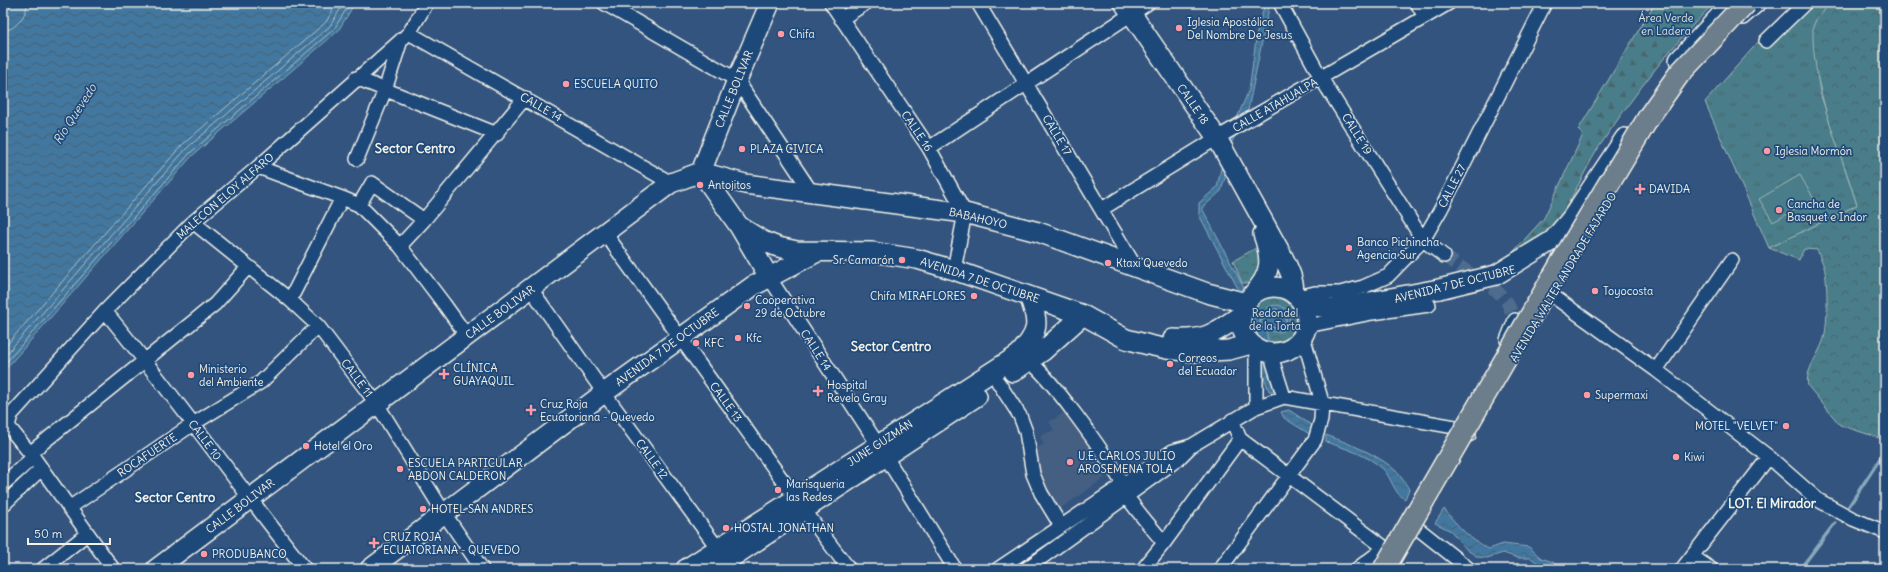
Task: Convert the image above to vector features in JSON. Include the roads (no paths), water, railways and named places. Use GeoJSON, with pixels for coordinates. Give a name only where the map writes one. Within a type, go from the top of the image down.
{"type":"FeatureCollection","features":[{"type":"Feature","properties":{"kind":"main road","name":"CALLE BOLIVAR"},"geometry":{"type":"LineString","coordinates":[[156,569],[671,183],[701,172],[737,80],[770,3]]}},
{"type":"Feature","properties":{"kind":"main road","name":"AVENIDA WALTER ANDRADE FAJARDO"},"geometry":{"type":"LineString","coordinates":[[1496,275],[1553,240],[1571,220],[1669,72],[1732,3]]}},
{"type":"Feature","properties":{"kind":"main road","name":"AVENIDA WALTER ANDRADE FAJARDO"},"geometry":{"type":"LineString","coordinates":[[1384,569],[1569,249],[1650,115],[1679,74],[1746,3]]}},
{"type":"Feature","properties":{"kind":"main road","name":"CALLE 18"},"geometry":{"type":"LineString","coordinates":[[1128,9],[1217,138],[1256,210],[1269,257],[1266,276],[1247,304]]}},
{"type":"Feature","properties":{"kind":"main road","name":"BABAHOYO"},"geometry":{"type":"LineString","coordinates":[[701,172],[744,184],[965,213],[1038,232],[1207,293],[1247,304]]}},
{"type":"Feature","properties":{"kind":"main road","name":"CALLE 14"},"geometry":{"type":"LineString","coordinates":[[701,172],[739,226],[770,276]]}},
{"type":"Feature","properties":{"kind":"main road","name":"CALLE 18"},"geometry":{"type":"LineString","coordinates":[[1256,210],[1264,219],[1292,274],[1302,311]]}},
{"type":"Feature","properties":{"kind":"main road","name":"AVENIDA 7 DE OCTUBRE"},"geometry":{"type":"LineString","coordinates":[[739,226],[764,241],[778,247],[797,251],[817,252],[856,250],[916,259],[954,270],[1083,315],[1126,339],[1182,351],[1259,348]]}},
{"type":"Feature","properties":{"kind":"main road","name":"AVENIDA 7 DE OCTUBRE"},"geometry":{"type":"LineString","coordinates":[[1302,311],[1337,308],[1439,289],[1496,275],[1541,261],[1569,249]]}},
{"type":"Feature","properties":{"kind":"main road","name":"AVENIDA 7 DE OCTUBRE"},"geometry":{"type":"LineString","coordinates":[[370,569],[604,393],[753,286],[817,252]]}},
{"type":"Feature","properties":{"kind":"main road"},"geometry":{"type":"LineString","coordinates":[[1273,287],[1284,288],[1302,311],[1297,345],[1289,350],[1280,353],[1259,348],[1245,336],[1242,326],[1247,304],[1263,289],[1273,287]]}},
{"type":"Feature","properties":{"kind":"main road","name":"JUNE GUZMÁN"},"geometry":{"type":"LineString","coordinates":[[882,451],[998,382],[1024,358],[1037,323],[1029,296]]}},
{"type":"Feature","properties":{"kind":"main road","name":"AVENIDA 7 DE OCTUBRE"},"geometry":{"type":"LineString","coordinates":[[1113,331],[1128,331],[1174,339],[1193,340],[1214,334],[1247,304]]}},
{"type":"Feature","properties":{"kind":"main road","name":"JUNE GUZMÁN"},"geometry":{"type":"LineString","coordinates":[[686,569],[723,562],[800,504],[1024,358],[1043,351],[1083,315]]}},
{"type":"Feature","properties":{"kind":"street"},"geometry":{"type":"LineString","coordinates":[[357,159],[405,36],[427,3]]}},
{"type":"Feature","properties":{"kind":"street"},"geometry":{"type":"LineString","coordinates":[[604,3],[737,80],[812,193]]}},
{"type":"Feature","properties":{"kind":"street","name":"CALLE 16"},"geometry":{"type":"LineString","coordinates":[[831,3],[929,148],[965,213]]}},
{"type":"Feature","properties":{"kind":"street"},"geometry":{"type":"LineString","coordinates":[[841,19],[866,3]]}},
{"type":"Feature","properties":{"kind":"street","name":"CALLE 17"},"geometry":{"type":"LineString","coordinates":[[978,3],[1136,268]]}},
{"type":"Feature","properties":{"kind":"street"},"geometry":{"type":"LineString","coordinates":[[929,148],[1026,84],[1128,9],[1148,3]]}},
{"type":"Feature","properties":{"kind":"street","name":"CALLE 19"},"geometry":{"type":"LineString","coordinates":[[1280,3],[1321,78],[1422,240],[1444,256]]}},
{"type":"Feature","properties":{"kind":"street"},"geometry":{"type":"LineString","coordinates":[[1417,3],[1425,17]]}},
{"type":"Feature","properties":{"kind":"street","name":"CALLE ATAHUALPA"},"geometry":{"type":"LineString","coordinates":[[1102,209],[1217,138],[1449,3]]}},
{"type":"Feature","properties":{"kind":"street","name":"CALLE 27"},"geometry":{"type":"LineString","coordinates":[[1302,311],[1315,293],[1340,293],[1363,287],[1388,276],[1422,240],[1441,209],[1545,3]]}},
{"type":"Feature","properties":{"kind":"street","name":"AVENIDA WALTER ANDRADE FAJARDO"},"geometry":{"type":"LineString","coordinates":[[1390,569],[1398,558],[1469,435],[1655,124],[1688,79],[1730,30],[1760,3]]}},
{"type":"Feature","properties":{"kind":"street"},"geometry":{"type":"LineString","coordinates":[[1766,41],[1805,3]]}},
{"type":"Feature","properties":{"kind":"street","name":"MALECON ELOY ALFARO"},"geometry":{"type":"LineString","coordinates":[[35,460],[8,426],[11,415],[105,311],[193,222],[258,167],[356,78],[405,36]]}},
{"type":"Feature","properties":{"kind":"street","name":"CALLE 14"},"geometry":{"type":"LineString","coordinates":[[405,36],[525,98],[671,183]]}},
{"type":"Feature","properties":{"kind":"street"},"geometry":{"type":"LineString","coordinates":[[356,78],[497,134]]}},
{"type":"Feature","properties":{"kind":"street"},"geometry":{"type":"LineString","coordinates":[[400,246],[497,134],[525,98]]}},
{"type":"Feature","properties":{"kind":"street"},"geometry":{"type":"LineString","coordinates":[[258,167],[359,205],[400,246],[467,336]]}},
{"type":"Feature","properties":{"kind":"street"},"geometry":{"type":"LineString","coordinates":[[359,205],[372,184],[424,220]]}},
{"type":"Feature","properties":{"kind":"street"},"geometry":{"type":"LineString","coordinates":[[290,300],[342,198]]}},
{"type":"Feature","properties":{"kind":"street"},"geometry":{"type":"LineString","coordinates":[[954,270],[965,213]]}},
{"type":"Feature","properties":{"kind":"street","name":"CALLE 11"},"geometry":{"type":"LineString","coordinates":[[193,222],[290,300],[318,326],[377,404],[444,513],[482,569]]}},
{"type":"Feature","properties":{"kind":"street","name":"CALLE 13"},"geometry":{"type":"LineString","coordinates":[[605,233],[800,504],[850,569]]}},
{"type":"Feature","properties":{"kind":"street"},"geometry":{"type":"LineString","coordinates":[[1656,370],[1732,260]]}},
{"type":"Feature","properties":{"kind":"street"},"geometry":{"type":"LineString","coordinates":[[3,505],[35,460],[145,360],[215,304],[248,267]]}},
{"type":"Feature","properties":{"kind":"street","name":"CALLE 14"},"geometry":{"type":"LineString","coordinates":[[770,276],[882,451],[955,569]]}},
{"type":"Feature","properties":{"kind":"street","name":"CALLE 12"},"geometry":{"type":"LineString","coordinates":[[531,289],[723,562]]}},
{"type":"Feature","properties":{"kind":"street"},"geometry":{"type":"LineString","coordinates":[[1553,296],[1656,370],[1769,457],[1818,500],[1853,519],[1885,532]]}},
{"type":"Feature","properties":{"kind":"street","name":"AVENIDA 7 DE OCTUBRE"},"geometry":{"type":"LineString","coordinates":[[1302,311],[1372,313],[1429,305]]}},
{"type":"Feature","properties":{"kind":"street","name":"CALLE 10"},"geometry":{"type":"LineString","coordinates":[[105,311],[145,360],[304,569]]}},
{"type":"Feature","properties":{"kind":"street"},"geometry":{"type":"LineString","coordinates":[[1220,569],[1315,440],[1321,420],[1322,402],[1302,311]]}},
{"type":"Feature","properties":{"kind":"street","name":"AVENIDA WALTER ANDRADE FAJARDO"},"geometry":{"type":"LineString","coordinates":[[1377,569],[1385,548],[1506,344],[1515,320],[1519,340],[1518,353]]}},
{"type":"Feature","properties":{"kind":"street","name":"ROCAFUERTE"},"geometry":{"type":"LineString","coordinates":[[69,508],[193,424],[261,382],[318,326]]}},
{"type":"Feature","properties":{"kind":"street"},"geometry":{"type":"LineString","coordinates":[[1259,348],[1284,397]]}},
{"type":"Feature","properties":{"kind":"street"},"geometry":{"type":"LineString","coordinates":[[1256,407],[1259,348]]}},
{"type":"Feature","properties":{"kind":"street"},"geometry":{"type":"LineString","coordinates":[[1024,358],[1050,383],[1093,439],[1125,491],[1164,543]]}},
{"type":"Feature","properties":{"kind":"street"},"geometry":{"type":"LineString","coordinates":[[998,382],[1020,416],[1027,438],[1033,474],[1041,493],[1061,526]]}},
{"type":"Feature","properties":{"kind":"street"},"geometry":{"type":"LineString","coordinates":[[1026,569],[1173,451],[1191,446],[1232,420],[1256,407],[1284,397],[1322,402],[1455,428],[1469,435]]}},
{"type":"Feature","properties":{"kind":"street"},"geometry":{"type":"LineString","coordinates":[[1232,420],[1240,439],[1385,548],[1357,569]]}},
{"type":"Feature","properties":{"kind":"street"},"geometry":{"type":"LineString","coordinates":[[1143,569],[1164,543],[1240,439]]}},
{"type":"Feature","properties":{"kind":"street"},"geometry":{"type":"LineString","coordinates":[[1682,569],[1769,457]]}},
{"type":"Feature","properties":{"kind":"street"},"geometry":{"type":"LineString","coordinates":[[3,484],[28,462],[35,460]]}},
{"type":"Feature","properties":{"kind":"street"},"geometry":{"type":"LineString","coordinates":[[35,460],[113,569]]}},
{"type":"Feature","properties":{"kind":"street"},"geometry":{"type":"LineString","coordinates":[[998,569],[1061,526],[1125,491]]}},
{"type":"Feature","properties":{"kind":"street"},"geometry":{"type":"LineString","coordinates":[[1416,527],[1469,569]]}},
{"type":"Feature","properties":{"kind":"street"},"geometry":{"type":"LineString","coordinates":[[43,569],[87,534]]}},
{"type":"Feature","properties":{"kind":"street"},"geometry":{"type":"LineString","coordinates":[[1692,556],[1711,569]]}},
{"type":"Feature","properties":{"kind":"water","name":"Río Quevedo"},"geometry":{"type":"Polygon","coordinates":[[[13,3],[355,3],[338,31],[192,156],[3,372],[3,18],[13,3]]]}},
{"type":"Feature","properties":{"kind":"water"},"geometry":{"type":"Polygon","coordinates":[[[1265,3],[1270,3],[1248,110],[1227,152],[1225,178],[1221,191],[1202,208],[1248,296],[1262,318],[1267,308],[1276,305],[1283,307],[1288,312],[1288,325],[1284,330],[1277,332],[1266,329],[1269,346],[1269,367],[1282,391],[1269,391],[1261,369],[1260,345],[1255,321],[1199,215],[1199,203],[1217,187],[1227,141],[1249,90],[1257,32],[1265,3]]]}},
{"type":"Feature","properties":{"kind":"water"},"geometry":{"type":"Polygon","coordinates":[[[1289,410],[1313,426],[1311,435],[1284,418],[1281,412],[1289,410]]]}},
{"type":"Feature","properties":{"kind":"water"},"geometry":{"type":"Polygon","coordinates":[[[1326,435],[1363,450],[1389,465],[1398,473],[1409,489],[1405,499],[1398,493],[1386,473],[1377,464],[1356,452],[1326,442],[1326,435]]]}},
{"type":"Feature","properties":{"kind":"water"},"geometry":{"type":"Polygon","coordinates":[[[1444,509],[1465,532],[1482,546],[1489,549],[1503,544],[1529,547],[1541,558],[1553,562],[1560,569],[1545,569],[1531,558],[1518,558],[1503,553],[1487,558],[1478,557],[1467,550],[1451,531],[1435,523],[1444,509]]]}},
{"type":"Feature","properties":{"kind":"waterway"},"geometry":{"type":"LineString","coordinates":[[1849,506],[1885,451]]}},
{"type":"Feature","properties":{"kind":"waterway"},"geometry":{"type":"LineString","coordinates":[[1800,569],[1835,523]]}},
{"type":"Feature","properties":{"kind":"tunnel"},"geometry":{"type":"LineString","coordinates":[[1444,256],[1499,293],[1507,302],[1515,320]]}},
{"type":"Feature","properties":{"kind":"place","name":"Iglesia Apostólica Del Nombre De Jesus"},"geometry":{"type":"Point","coordinates":[1179,28]}},
{"type":"Feature","properties":{"kind":"place","name":"Chifa"},"geometry":{"type":"Point","coordinates":[781,34]}},
{"type":"Feature","properties":{"kind":"place","name":"ESCUELA QUITO"},"geometry":{"type":"Point","coordinates":[566,84]}},
{"type":"Feature","properties":{"kind":"place","name":"PLAZA CIVICA"},"geometry":{"type":"Point","coordinates":[742,149]}},
{"type":"Feature","properties":{"kind":"place","name":"Iglesia Mormón"},"geometry":{"type":"Point","coordinates":[1767,151]}},
{"type":"Feature","properties":{"kind":"place","name":"Antojitos"},"geometry":{"type":"Point","coordinates":[700,185]}},
{"type":"Feature","properties":{"kind":"place","name":"DAVIDA"},"geometry":{"type":"Point","coordinates":[1640,189]}},
{"type":"Feature","properties":{"kind":"place","name":"Cancha de Basquet e Indor"},"geometry":{"type":"Point","coordinates":[1779,210]}},
{"type":"Feature","properties":{"kind":"place","name":"Banco Pichincha Agencia Sur"},"geometry":{"type":"Point","coordinates":[1349,248]}},
{"type":"Feature","properties":{"kind":"place","name":"Sr. Camarón"},"geometry":{"type":"Point","coordinates":[902,260]}},
{"type":"Feature","properties":{"kind":"place","name":"Ktaxi Quevedo"},"geometry":{"type":"Point","coordinates":[1108,263]}},
{"type":"Feature","properties":{"kind":"place","name":"Toyocosta"},"geometry":{"type":"Point","coordinates":[1595,291]}},
{"type":"Feature","properties":{"kind":"place","name":"Chifa MIRAFLORES"},"geometry":{"type":"Point","coordinates":[974,296]}},
{"type":"Feature","properties":{"kind":"place","name":"Cooperativa 29 de Octubre"},"geometry":{"type":"Point","coordinates":[747,306]}},
{"type":"Feature","properties":{"kind":"place","name":"Kfc"},"geometry":{"type":"Point","coordinates":[738,338]}},
{"type":"Feature","properties":{"kind":"place","name":"KFC"},"geometry":{"type":"Point","coordinates":[696,343]}},
{"type":"Feature","properties":{"kind":"place","name":"Correos del Ecuador"},"geometry":{"type":"Point","coordinates":[1170,364]}},
{"type":"Feature","properties":{"kind":"place","name":"CLÍNICA GUAYAQUIL"},"geometry":{"type":"Point","coordinates":[444,374]}},
{"type":"Feature","properties":{"kind":"place","name":"Ministerio del Ambiente"},"geometry":{"type":"Point","coordinates":[191,375]}},
{"type":"Feature","properties":{"kind":"place","name":"Hospital Revelo Gray"},"geometry":{"type":"Point","coordinates":[818,391]}},
{"type":"Feature","properties":{"kind":"place","name":"Supermaxi"},"geometry":{"type":"Point","coordinates":[1587,395]}},
{"type":"Feature","properties":{"kind":"place","name":"Cruz Roja Ecuatoriana - Quevedo"},"geometry":{"type":"Point","coordinates":[531,410]}},
{"type":"Feature","properties":{"kind":"place","name":"MOTEL \"VELVET\""},"geometry":{"type":"Point","coordinates":[1786,426]}},
{"type":"Feature","properties":{"kind":"place","name":"Hotel el Oro"},"geometry":{"type":"Point","coordinates":[306,446]}},
{"type":"Feature","properties":{"kind":"place","name":"Kiwi"},"geometry":{"type":"Point","coordinates":[1676,457]}},
{"type":"Feature","properties":{"kind":"place","name":"U.E. CARLOS JULIO AROSEMENA TOLA"},"geometry":{"type":"Point","coordinates":[1070,462]}},
{"type":"Feature","properties":{"kind":"place","name":"ESCUELA PARTICULAR ABDON CALDERON"},"geometry":{"type":"Point","coordinates":[400,469]}},
{"type":"Feature","properties":{"kind":"place","name":"Marisqueria las Redes"},"geometry":{"type":"Point","coordinates":[778,490]}},
{"type":"Feature","properties":{"kind":"place","name":"HOTEL SAN ANDRES"},"geometry":{"type":"Point","coordinates":[423,509]}},
{"type":"Feature","properties":{"kind":"place","name":"HOSTAL JONATHAN"},"geometry":{"type":"Point","coordinates":[726,528]}},
{"type":"Feature","properties":{"kind":"place","name":"CRUZ ROJA ECUATORIANA - QUEVEDO"},"geometry":{"type":"Point","coordinates":[374,543]}},
{"type":"Feature","properties":{"kind":"place","name":"PRODUBANCO"},"geometry":{"type":"Point","coordinates":[204,554]}},
{"type":"Feature","properties":{"kind":"district","name":"Sector Centro"},"geometry":{"type":"Point","coordinates":[415,148]}},
{"type":"Feature","properties":{"kind":"district","name":"Sector Centro"},"geometry":{"type":"Point","coordinates":[891,346]}},
{"type":"Feature","properties":{"kind":"district","name":"Sector Centro"},"geometry":{"type":"Point","coordinates":[175,497]}},
{"type":"Feature","properties":{"kind":"district","name":"LOT. El Mirador"},"geometry":{"type":"Point","coordinates":[1772,503]}},
{"type":"Feature","properties":{"kind":"park label","name":"Área Verde en Ladera"},"geometry":{"type":"Point","coordinates":[1666,24]}},
{"type":"Feature","properties":{"kind":"park label","name":"Redondel de la Torta"},"geometry":{"type":"Point","coordinates":[1275,319]}}]}
